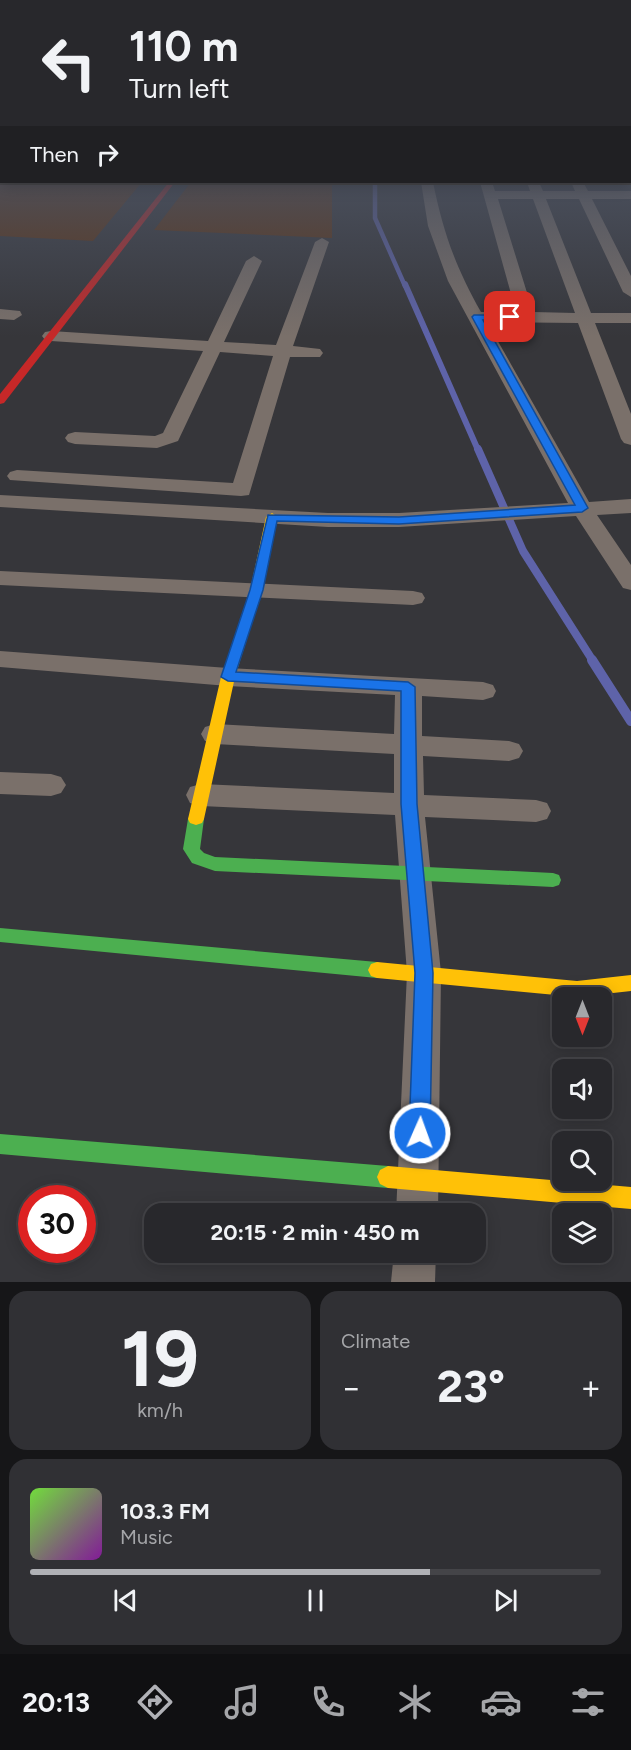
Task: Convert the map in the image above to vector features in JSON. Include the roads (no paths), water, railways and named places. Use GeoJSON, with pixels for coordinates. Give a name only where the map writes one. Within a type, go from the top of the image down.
{"type":"FeatureCollection","features":[{"type":"Feature","properties":{"kind":"street"},"geometry":{"type":"LineString","coordinates":[[0,401],[144,218]]}},
{"type":"Feature","properties":{"kind":"street"},"geometry":{"type":"LineString","coordinates":[[434,218],[444,254],[456,281],[582,508],[631,583]]}},
{"type":"Feature","properties":{"kind":"street"},"geometry":{"type":"LineString","coordinates":[[497,218],[526,318]]}},
{"type":"Feature","properties":{"kind":"street"},"geometry":{"type":"LineString","coordinates":[[546,218],[631,439]]}},
{"type":"Feature","properties":{"kind":"street"},"geometry":{"type":"LineString","coordinates":[[595,218],[631,292]]}},
{"type":"Feature","properties":{"kind":"street"},"geometry":{"type":"LineString","coordinates":[[234,515],[283,351],[322,242]]}},
{"type":"Feature","properties":{"kind":"street"},"geometry":{"type":"LineString","coordinates":[[75,438],[157,442],[171,437],[254,261]]}},
{"type":"Feature","properties":{"kind":"street"},"geometry":{"type":"LineString","coordinates":[[477,317],[631,318]]}},
{"type":"Feature","properties":{"kind":"street"},"geometry":{"type":"LineString","coordinates":[[51,336],[314,353]]}},
{"type":"Feature","properties":{"kind":"street"},"geometry":{"type":"LineString","coordinates":[[17,476],[240,490]]}},
{"type":"Feature","properties":{"kind":"street"},"geometry":{"type":"LineString","coordinates":[[0,501],[272,518],[399,520],[631,506]]}},
{"type":"Feature","properties":{"kind":"street"},"geometry":{"type":"LineString","coordinates":[[272,518],[256,590],[228,677],[189,843],[191,854],[199,861],[215,864],[553,880]]}},
{"type":"Feature","properties":{"kind":"street"},"geometry":{"type":"LineString","coordinates":[[608,550],[631,550]]}},
{"type":"Feature","properties":{"kind":"street"},"geometry":{"type":"LineString","coordinates":[[0,578],[413,598]]}},
{"type":"Feature","properties":{"kind":"street"},"geometry":{"type":"LineString","coordinates":[[0,659],[228,677],[483,691]]}},
{"type":"Feature","properties":{"kind":"street"},"geometry":{"type":"LineString","coordinates":[[408,687],[409,804],[424,973],[418,1203]]}},
{"type":"Feature","properties":{"kind":"street"},"geometry":{"type":"LineString","coordinates":[[215,734],[509,751]]}},
{"type":"Feature","properties":{"kind":"street"},"geometry":{"type":"LineString","coordinates":[[0,783],[51,785]]}},
{"type":"Feature","properties":{"kind":"street"},"geometry":{"type":"LineString","coordinates":[[201,795],[536,811]]}},
{"type":"Feature","properties":{"kind":"street"},"geometry":{"type":"LineString","coordinates":[[0,935],[577,989],[631,983]]}},
{"type":"Feature","properties":{"kind":"street"},"geometry":{"type":"LineString","coordinates":[[0,1144],[419,1178],[631,1198]]}},
{"type":"Feature","properties":{"kind":"street"},"geometry":{"type":"LineString","coordinates":[[413,1282],[414,1263]]}},
{"type":"Feature","properties":{"kind":"waterway"},"geometry":{"type":"LineString","coordinates":[[375,218],[405,286]]}},
{"type":"Feature","properties":{"kind":"waterway"},"geometry":{"type":"LineString","coordinates":[[405,284],[478,450]]}},
{"type":"Feature","properties":{"kind":"waterway"},"geometry":{"type":"LineString","coordinates":[[478,449],[523,551],[593,661]]}},
{"type":"Feature","properties":{"kind":"waterway"},"geometry":{"type":"LineString","coordinates":[[592,660],[631,721]]}}]}
